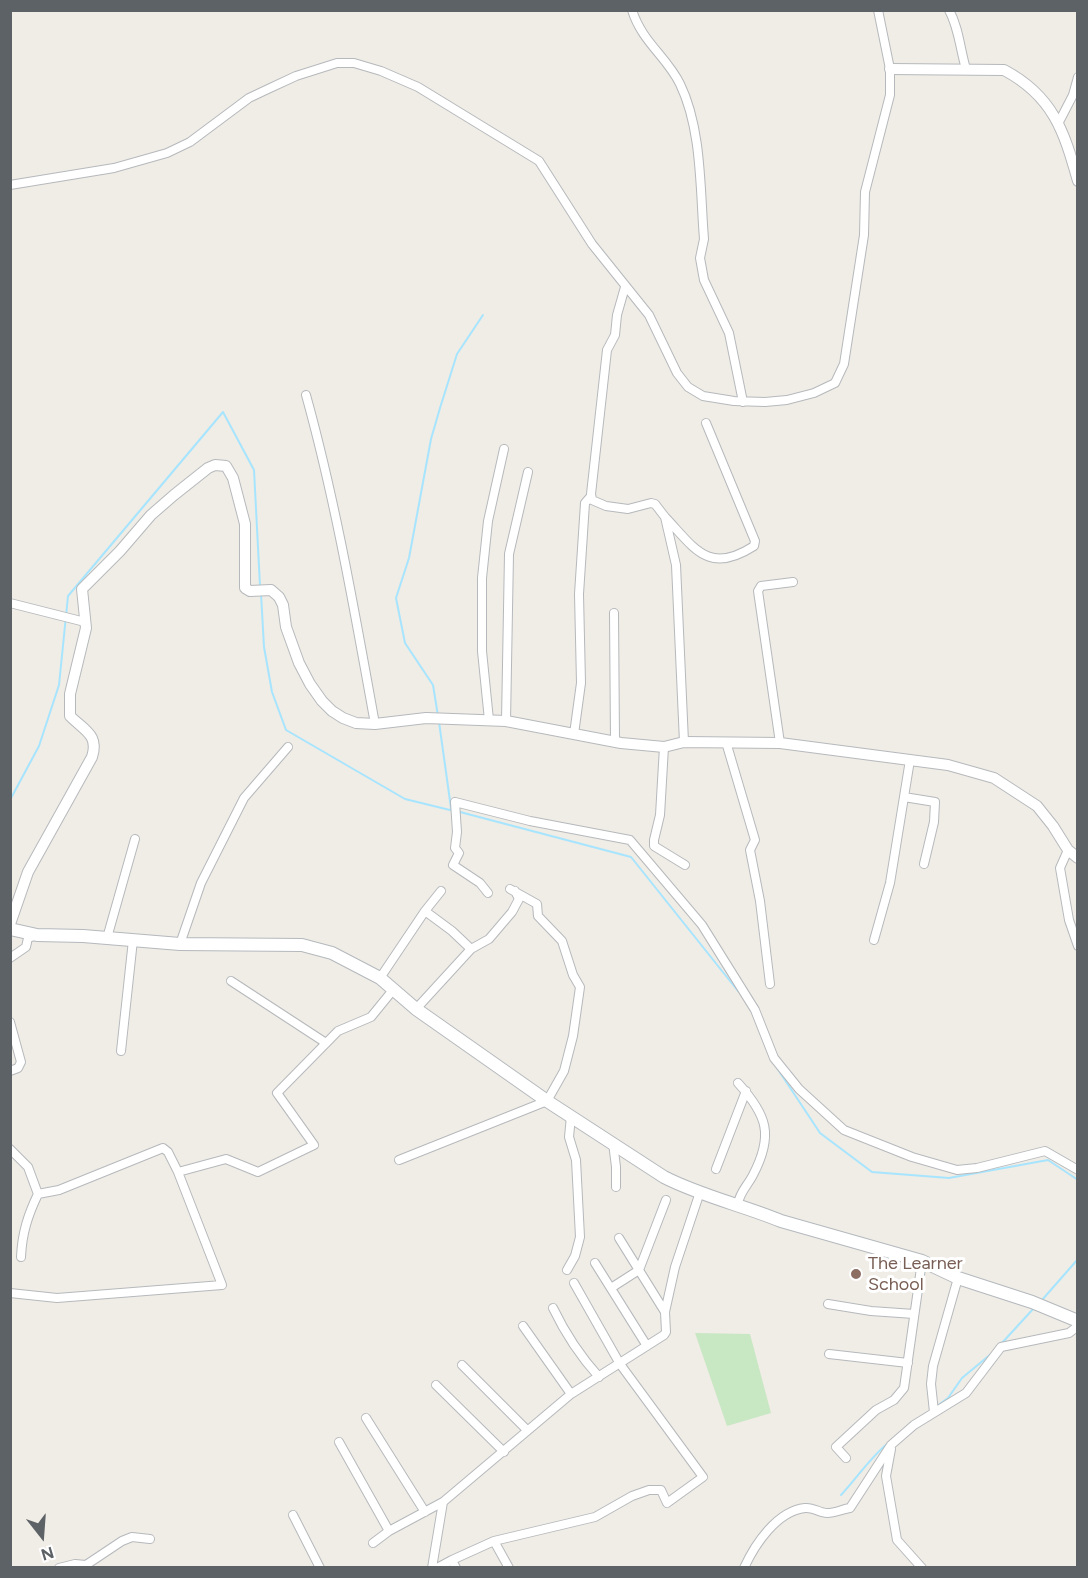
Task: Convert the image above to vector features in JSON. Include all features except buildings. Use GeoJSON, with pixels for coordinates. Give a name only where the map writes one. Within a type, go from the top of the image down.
{"type":"FeatureCollection","features":[{"type":"Feature","properties":{"kind":"main road"},"geometry":{"type":"LineString","coordinates":[[10,929],[37,935],[180,944],[302,945],[332,953],[380,978],[416,1009],[546,1101],[613,1142],[664,1177],[781,1221],[922,1261],[958,1278],[1036,1303],[1077,1321]]}},
{"type":"Feature","properties":{"kind":"street"},"geometry":{"type":"LineString","coordinates":[[632,10],[646,41],[677,78],[694,125],[704,239],[700,258],[707,287],[729,333],[743,402]]}},
{"type":"Feature","properties":{"kind":"street"},"geometry":{"type":"LineString","coordinates":[[10,185],[114,168],[167,153],[190,142],[249,98],[296,76],[337,63],[354,63],[381,71],[418,87],[539,161],[592,244],[650,315],[677,373],[688,387],[708,398],[743,402],[787,400],[814,393],[835,382],[844,364],[864,235],[865,192],[890,95],[890,69],[878,10]]}},
{"type":"Feature","properties":{"kind":"street"},"geometry":{"type":"LineString","coordinates":[[949,10],[956,24],[966,69]]}},
{"type":"Feature","properties":{"kind":"street"},"geometry":{"type":"LineString","coordinates":[[890,69],[1004,70],[1019,78],[1035,90],[1059,122],[1077,181]]}},
{"type":"Feature","properties":{"kind":"street"},"geometry":{"type":"LineString","coordinates":[[1059,122],[1073,95],[1077,77]]}},
{"type":"Feature","properties":{"kind":"street"},"geometry":{"type":"LineString","coordinates":[[625,287],[616,315],[615,335],[607,350],[591,479],[592,500],[606,506],[628,509],[655,504],[705,557],[717,559],[740,553],[754,546],[755,541],[706,423]]}},
{"type":"Feature","properties":{"kind":"street"},"geometry":{"type":"LineString","coordinates":[[306,395],[335,508],[375,724]]}},
{"type":"Feature","properties":{"kind":"street"},"geometry":{"type":"LineString","coordinates":[[489,720],[482,651],[482,578],[488,521],[504,449]]}},
{"type":"Feature","properties":{"kind":"street"},"geometry":{"type":"LineString","coordinates":[[10,924],[28,872],[92,758],[96,745],[93,738],[70,716],[70,694],[86,627],[82,589],[120,551],[151,515],[208,468],[215,465],[226,466],[233,478],[245,524],[244,588],[250,591],[271,590],[279,597],[283,605],[286,627],[299,663],[322,701],[343,718],[356,723],[375,724],[438,719],[506,721],[615,741],[664,747],[684,742],[780,743],[959,767],[994,778],[1037,806],[1068,850],[1077,858]]}},
{"type":"Feature","properties":{"kind":"street"},"geometry":{"type":"LineString","coordinates":[[506,721],[509,554],[528,472]]}},
{"type":"Feature","properties":{"kind":"street"},"geometry":{"type":"LineString","coordinates":[[574,734],[581,683],[579,594],[585,503],[591,496]]}},
{"type":"Feature","properties":{"kind":"street"},"geometry":{"type":"LineString","coordinates":[[665,517],[676,565],[684,742]]}},
{"type":"Feature","properties":{"kind":"street"},"geometry":{"type":"LineString","coordinates":[[780,743],[758,591],[761,586],[793,582]]}},
{"type":"Feature","properties":{"kind":"street"},"geometry":{"type":"LineString","coordinates":[[10,603],[85,622]]}},
{"type":"Feature","properties":{"kind":"street"},"geometry":{"type":"LineString","coordinates":[[614,613],[615,741]]}},
{"type":"Feature","properties":{"kind":"street"},"geometry":{"type":"LineString","coordinates":[[726,742],[755,840],[750,850],[760,901],[770,984]]}},
{"type":"Feature","properties":{"kind":"street"},"geometry":{"type":"LineString","coordinates":[[180,944],[201,883],[244,798],[288,747]]}},
{"type":"Feature","properties":{"kind":"street"},"geometry":{"type":"LineString","coordinates":[[664,747],[660,815],[654,846],[685,865]]}},
{"type":"Feature","properties":{"kind":"street"},"geometry":{"type":"LineString","coordinates":[[874,940],[890,883],[910,760]]}},
{"type":"Feature","properties":{"kind":"street"},"geometry":{"type":"LineString","coordinates":[[904,796],[935,802],[934,822],[924,864]]}},
{"type":"Feature","properties":{"kind":"street"},"geometry":{"type":"LineString","coordinates":[[488,893],[473,878],[453,865],[459,853],[455,848],[457,832],[455,802],[530,821],[630,840],[702,925],[755,1010],[774,1058],[799,1089],[844,1130],[912,1157],[957,1170],[977,1168],[1046,1151],[1077,1170]]}},
{"type":"Feature","properties":{"kind":"street"},"geometry":{"type":"LineString","coordinates":[[107,938],[135,838]]}},
{"type":"Feature","properties":{"kind":"street"},"geometry":{"type":"LineString","coordinates":[[1068,850],[1060,868],[1069,920],[1077,946]]}},
{"type":"Feature","properties":{"kind":"street"},"geometry":{"type":"LineString","coordinates":[[399,1160],[546,1101],[564,1071],[573,1036],[580,987],[573,975],[562,941],[544,925],[538,916],[537,904],[512,890],[519,899],[512,912],[489,939],[471,949],[416,1009]]}},
{"type":"Feature","properties":{"kind":"street"},"geometry":{"type":"LineString","coordinates":[[380,978],[441,891]]}},
{"type":"Feature","properties":{"kind":"street"},"geometry":{"type":"LineString","coordinates":[[425,911],[471,949]]}},
{"type":"Feature","properties":{"kind":"street"},"geometry":{"type":"LineString","coordinates":[[10,958],[26,947],[28,938],[37,935]]}},
{"type":"Feature","properties":{"kind":"street"},"geometry":{"type":"LineString","coordinates":[[122,1051],[133,940]]}},
{"type":"Feature","properties":{"kind":"street"},"geometry":{"type":"LineString","coordinates":[[231,981],[326,1043]]}},
{"type":"Feature","properties":{"kind":"street"},"geometry":{"type":"LineString","coordinates":[[178,1172],[226,1160],[258,1172],[314,1145],[277,1093],[339,1031],[371,1017],[393,990]]}},
{"type":"Feature","properties":{"kind":"street"},"geometry":{"type":"LineString","coordinates":[[10,1022],[21,1062],[18,1068],[10,1071]]}},
{"type":"Feature","properties":{"kind":"street"},"geometry":{"type":"LineString","coordinates":[[738,1083],[761,1111],[766,1136],[756,1168],[738,1204]]}},
{"type":"Feature","properties":{"kind":"street"},"geometry":{"type":"LineString","coordinates":[[716,1169],[746,1092]]}},
{"type":"Feature","properties":{"kind":"street"},"geometry":{"type":"LineString","coordinates":[[567,1270],[578,1250],[580,1238],[576,1160],[569,1137],[571,1116]]}},
{"type":"Feature","properties":{"kind":"street"},"geometry":{"type":"LineString","coordinates":[[613,1142],[616,1187]]}},
{"type":"Feature","properties":{"kind":"street"},"geometry":{"type":"LineString","coordinates":[[10,1293],[57,1298],[222,1285],[178,1172],[168,1152],[163,1148],[59,1190],[38,1194]]}},
{"type":"Feature","properties":{"kind":"street"},"geometry":{"type":"LineString","coordinates":[[10,1149],[28,1167],[38,1194],[22,1237],[22,1253],[10,1246]]}},
{"type":"Feature","properties":{"kind":"street"},"geometry":{"type":"LineString","coordinates":[[373,1543],[389,1531],[443,1502],[572,1394],[664,1335],[666,1332],[665,1312],[675,1267],[700,1192]]}},
{"type":"Feature","properties":{"kind":"street"},"geometry":{"type":"LineString","coordinates":[[611,1288],[639,1270],[666,1200]]}},
{"type":"Feature","properties":{"kind":"street"},"geometry":{"type":"LineString","coordinates":[[619,1238],[665,1312]]}},
{"type":"Feature","properties":{"kind":"street"},"geometry":{"type":"LineString","coordinates":[[846,1458],[836,1447],[876,1410],[894,1400],[904,1388],[922,1261]]}},
{"type":"Feature","properties":{"kind":"street"},"geometry":{"type":"LineString","coordinates":[[595,1263],[647,1346]]}},
{"type":"Feature","properties":{"kind":"street"},"geometry":{"type":"LineString","coordinates":[[934,1412],[931,1384],[933,1366],[958,1278]]}},
{"type":"Feature","properties":{"kind":"street"},"geometry":{"type":"LineString","coordinates":[[437,1568],[454,1564],[494,1541],[595,1517],[649,1490],[661,1490],[667,1503],[703,1477],[620,1364],[574,1283]]}},
{"type":"Feature","properties":{"kind":"street"},"geometry":{"type":"LineString","coordinates":[[828,1304],[871,1311],[914,1314]]}},
{"type":"Feature","properties":{"kind":"street"},"geometry":{"type":"LineString","coordinates":[[553,1308],[561,1326],[584,1360],[599,1377]]}},
{"type":"Feature","properties":{"kind":"street"},"geometry":{"type":"LineString","coordinates":[[523,1326],[572,1394]]}},
{"type":"Feature","properties":{"kind":"street"},"geometry":{"type":"LineString","coordinates":[[744,1568],[750,1555],[771,1527],[790,1511],[808,1507],[826,1513],[850,1508],[891,1445],[914,1425],[966,1393],[1001,1347],[1069,1333],[1077,1326]]}},
{"type":"Feature","properties":{"kind":"street"},"geometry":{"type":"LineString","coordinates":[[829,1354],[908,1362]]}},
{"type":"Feature","properties":{"kind":"street"},"geometry":{"type":"LineString","coordinates":[[462,1365],[526,1431]]}},
{"type":"Feature","properties":{"kind":"street"},"geometry":{"type":"LineString","coordinates":[[436,1384],[504,1452]]}},
{"type":"Feature","properties":{"kind":"street"},"geometry":{"type":"LineString","coordinates":[[366,1418],[425,1512]]}},
{"type":"Feature","properties":{"kind":"street"},"geometry":{"type":"LineString","coordinates":[[339,1442],[389,1531]]}},
{"type":"Feature","properties":{"kind":"street"},"geometry":{"type":"LineString","coordinates":[[891,1445],[886,1476],[897,1540],[922,1568]]}},
{"type":"Feature","properties":{"kind":"street"},"geometry":{"type":"LineString","coordinates":[[432,1568],[443,1502]]}},
{"type":"Feature","properties":{"kind":"street"},"geometry":{"type":"LineString","coordinates":[[293,1515],[320,1568]]}},
{"type":"Feature","properties":{"kind":"street"},"geometry":{"type":"LineString","coordinates":[[58,1568],[75,1564],[86,1565],[122,1540],[132,1537],[150,1539]]}},
{"type":"Feature","properties":{"kind":"street"},"geometry":{"type":"LineString","coordinates":[[494,1541],[508,1568]]}},
{"type":"Feature","properties":{"kind":"green space"},"geometry":{"type":"Polygon","coordinates":[[[695,1333],[750,1334],[771,1413],[727,1426],[695,1333]]]}},
{"type":"Feature","properties":{"kind":"waterway"},"geometry":{"type":"LineString","coordinates":[[438,716],[433,685],[405,643],[396,598],[409,558],[431,439],[440,408],[457,354],[483,315]]}},
{"type":"Feature","properties":{"kind":"waterway"},"geometry":{"type":"LineString","coordinates":[[10,800],[39,746],[59,685],[68,596],[223,412],[254,470],[260,586]]}},
{"type":"Feature","properties":{"kind":"waterway"},"geometry":{"type":"LineString","coordinates":[[261,594],[264,647],[272,692],[286,730],[405,799],[454,811]]}},
{"type":"Feature","properties":{"kind":"waterway"},"geometry":{"type":"LineString","coordinates":[[439,722],[451,808]]}},
{"type":"Feature","properties":{"kind":"waterway"},"geometry":{"type":"LineString","coordinates":[[460,812],[631,857],[738,991]]}},
{"type":"Feature","properties":{"kind":"waterway"},"geometry":{"type":"LineString","coordinates":[[777,1068],[820,1133],[872,1172],[949,1178],[1048,1160],[1078,1180]]}},
{"type":"Feature","properties":{"kind":"waterway"},"geometry":{"type":"LineString","coordinates":[[1042,1300],[1078,1259]]}},
{"type":"Feature","properties":{"kind":"waterway"},"geometry":{"type":"LineString","coordinates":[[1001,1344],[1034,1308]]}},
{"type":"Feature","properties":{"kind":"waterway"},"geometry":{"type":"LineString","coordinates":[[937,1406],[948,1398],[962,1378],[991,1354]]}},
{"type":"Feature","properties":{"kind":"waterway"},"geometry":{"type":"LineString","coordinates":[[841,1495],[887,1444]]}},
{"type":"Feature","properties":{"kind":"place","name":"The Learner School"},"geometry":{"type":"Point","coordinates":[856,1274]}}]}
